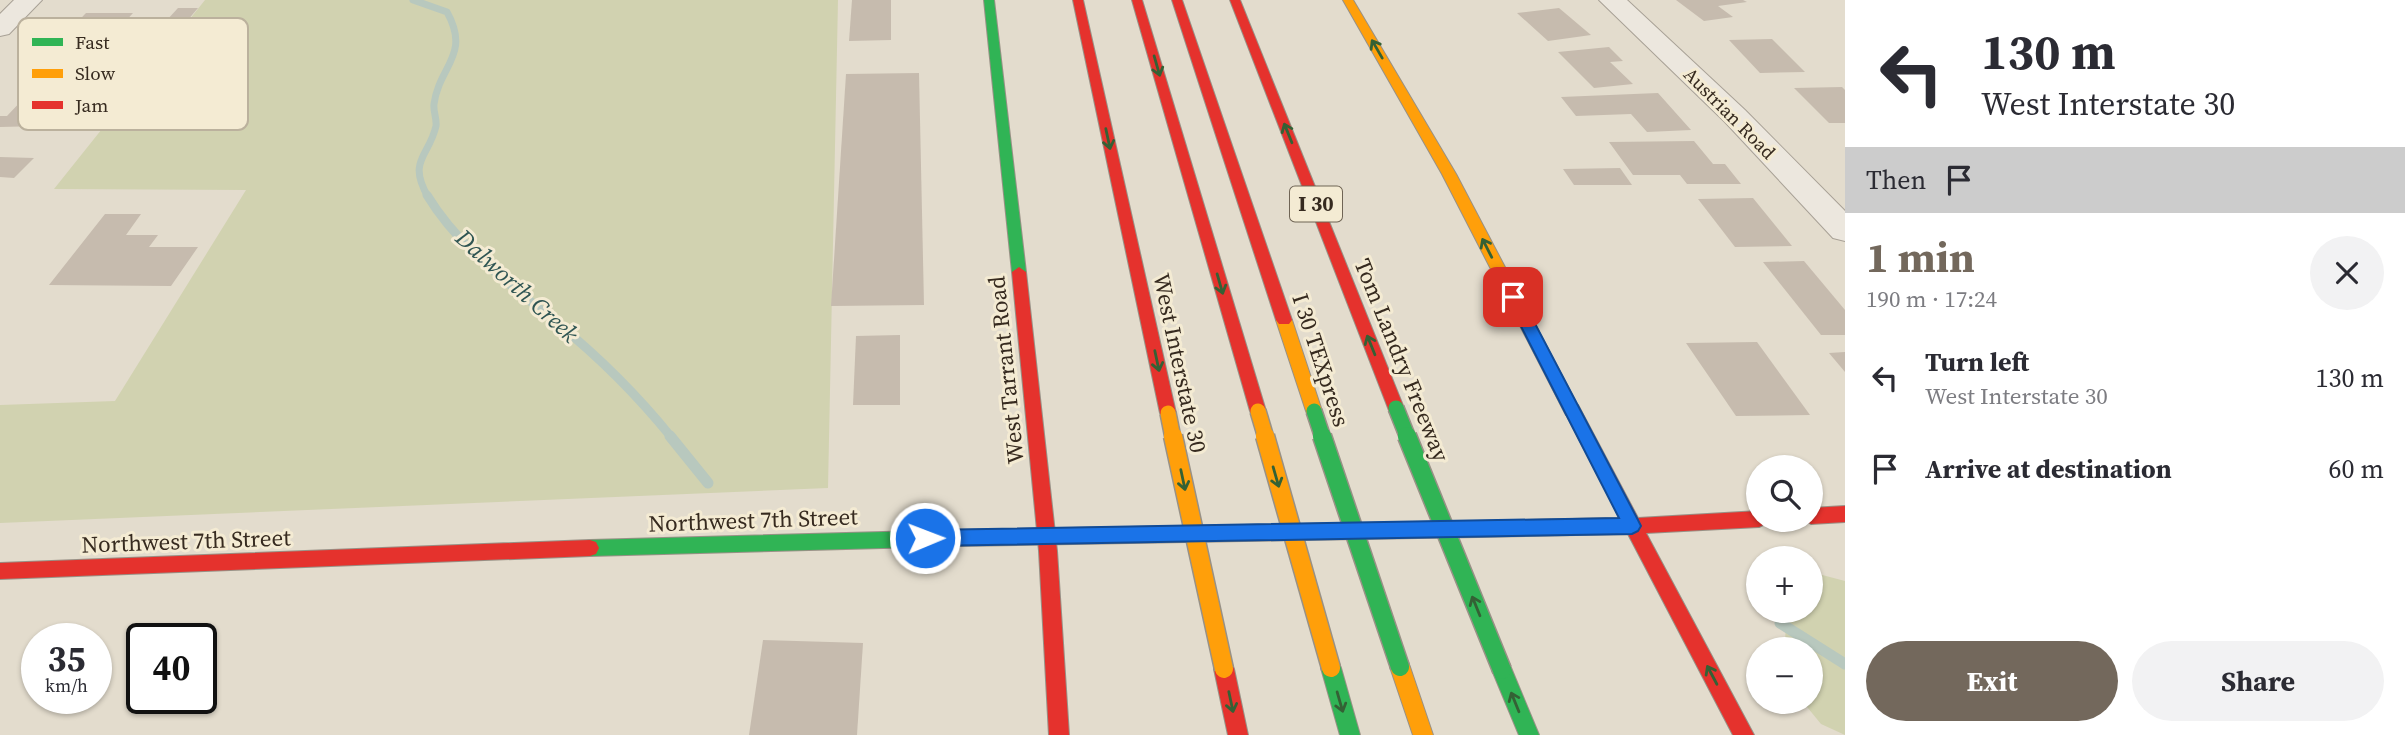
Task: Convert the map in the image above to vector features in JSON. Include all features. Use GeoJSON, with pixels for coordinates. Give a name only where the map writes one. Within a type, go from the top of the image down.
{"type":"FeatureCollection","features":[{"type":"Feature","properties":{"kind":"main road","name":"West Tarrant Road"},"geometry":{"type":"LineString","coordinates":[[989,0],[1045,535],[1057,661],[1059,735]]}},
{"type":"Feature","properties":{"kind":"main road","name":"West Interstate 30"},"geometry":{"type":"LineString","coordinates":[[1078,0],[1238,735]]}},
{"type":"Feature","properties":{"kind":"main road"},"geometry":{"type":"LineString","coordinates":[[1138,0],[1350,735]]}},
{"type":"Feature","properties":{"kind":"main road","name":"I 30 TEXpress"},"geometry":{"type":"LineString","coordinates":[[1177,0],[1423,735]]}},
{"type":"Feature","properties":{"kind":"main road","name":"Tom Landry Freeway"},"geometry":{"type":"LineString","coordinates":[[1235,0],[1529,735]]}},
{"type":"Feature","properties":{"kind":"main road"},"geometry":{"type":"LineString","coordinates":[[1348,0],[1449,174],[1744,735]]}},
{"type":"Feature","properties":{"kind":"main road"},"geometry":{"type":"LineString","coordinates":[[1823,515],[1845,514]]}},
{"type":"Feature","properties":{"kind":"main road","name":"Northwest 7th Street"},"geometry":{"type":"LineString","coordinates":[[0,571],[774,541],[1632,526],[1746,520]]}},
{"type":"Feature","properties":{"kind":"street"},"geometry":{"type":"LineString","coordinates":[[0,29],[29,0]]}},
{"type":"Feature","properties":{"kind":"street","name":"Austrian Road"},"geometry":{"type":"LineString","coordinates":[[1612,0],[1735,116],[1845,230]]}},
{"type":"Feature","properties":{"kind":"green space"},"geometry":{"type":"Polygon","coordinates":[[[205,0],[838,0],[828,488],[0,523],[0,405],[115,401],[246,190],[54,189],[101,130],[248,130],[248,18],[191,18],[205,0]]]}},
{"type":"Feature","properties":{"kind":"green space"},"geometry":{"type":"Polygon","coordinates":[[[1823,575],[1845,581],[1845,735],[1821,724],[1813,714],[1823,714],[1823,637],[1785,637],[1786,623],[1823,623],[1823,575]]]}},
{"type":"Feature","properties":{"kind":"building"},"geometry":{"type":"Polygon","coordinates":[[[852,0],[891,0],[891,40],[849,41],[852,0]]]}},
{"type":"Feature","properties":{"kind":"building"},"geometry":{"type":"Polygon","coordinates":[[[1676,0],[1747,2],[1718,6],[1733,17],[1704,21],[1676,0]]]}},
{"type":"Feature","properties":{"kind":"building"},"geometry":{"type":"Polygon","coordinates":[[[178,8],[198,8],[190,18],[169,18],[178,8]]]}},
{"type":"Feature","properties":{"kind":"building"},"geometry":{"type":"Polygon","coordinates":[[[1559,8],[1591,35],[1548,41],[1517,13],[1559,8]]]}},
{"type":"Feature","properties":{"kind":"building"},"geometry":{"type":"Polygon","coordinates":[[[86,13],[133,13],[128,18],[81,18],[86,13]]]}},
{"type":"Feature","properties":{"kind":"building"},"geometry":{"type":"Polygon","coordinates":[[[1772,39],[1805,72],[1760,73],[1729,40],[1772,39]]]}},
{"type":"Feature","properties":{"kind":"building"},"geometry":{"type":"Polygon","coordinates":[[[1609,47],[1623,61],[1610,62],[1633,84],[1594,88],[1558,52],[1609,47]]]}},
{"type":"Feature","properties":{"kind":"building"},"geometry":{"type":"Polygon","coordinates":[[[919,73],[924,305],[831,306],[846,74],[919,73]]]}},
{"type":"Feature","properties":{"kind":"building"},"geometry":{"type":"Polygon","coordinates":[[[1842,87],[1845,90],[1845,123],[1829,123],[1794,88],[1842,87]]]}},
{"type":"Feature","properties":{"kind":"building"},"geometry":{"type":"Polygon","coordinates":[[[1658,93],[1691,130],[1647,132],[1631,114],[1576,116],[1561,97],[1658,93]]]}},
{"type":"Feature","properties":{"kind":"building"},"geometry":{"type":"Polygon","coordinates":[[[18,104],[18,127],[0,127],[0,116],[7,116],[18,104]]]}},
{"type":"Feature","properties":{"kind":"building"},"geometry":{"type":"Polygon","coordinates":[[[1694,141],[1713,164],[1725,164],[1741,184],[1687,184],[1680,175],[1633,175],[1609,142],[1694,141]]]}},
{"type":"Feature","properties":{"kind":"building"},"geometry":{"type":"Polygon","coordinates":[[[0,157],[34,158],[14,178],[0,177],[0,157]]]}},
{"type":"Feature","properties":{"kind":"building"},"geometry":{"type":"Polygon","coordinates":[[[1620,168],[1632,185],[1574,185],[1563,169],[1620,168]]]}},
{"type":"Feature","properties":{"kind":"building"},"geometry":{"type":"Polygon","coordinates":[[[1753,198],[1792,246],[1735,247],[1698,199],[1753,198]]]}},
{"type":"Feature","properties":{"kind":"building"},"geometry":{"type":"Polygon","coordinates":[[[105,214],[141,214],[126,235],[158,235],[149,247],[198,247],[171,286],[49,285],[105,214]]]}},
{"type":"Feature","properties":{"kind":"building"},"geometry":{"type":"Polygon","coordinates":[[[1804,261],[1845,310],[1845,335],[1821,335],[1763,262],[1804,261]]]}},
{"type":"Feature","properties":{"kind":"building"},"geometry":{"type":"Polygon","coordinates":[[[900,335],[900,405],[853,405],[856,336],[900,335]]]}},
{"type":"Feature","properties":{"kind":"building"},"geometry":{"type":"Polygon","coordinates":[[[1757,342],[1810,415],[1736,416],[1686,343],[1757,342]]]}},
{"type":"Feature","properties":{"kind":"building"},"geometry":{"type":"Polygon","coordinates":[[[1845,352],[1845,372],[1829,353],[1845,352]]]}},
{"type":"Feature","properties":{"kind":"building"},"geometry":{"type":"Polygon","coordinates":[[[763,640],[863,643],[857,735],[749,735],[763,640]]]}},
{"type":"Feature","properties":{"kind":"waterway","name":"Dalworth Creek"},"geometry":{"type":"LineString","coordinates":[[413,0],[447,12],[456,39],[455,50],[437,91],[434,107],[436,126],[419,166],[419,175],[427,195]]}},
{"type":"Feature","properties":{"kind":"waterway","name":"Dalworth Creek"},"geometry":{"type":"LineString","coordinates":[[427,195],[470,249],[603,363],[672,438]]}},
{"type":"Feature","properties":{"kind":"waterway","name":"Dalworth Creek"},"geometry":{"type":"LineString","coordinates":[[670,436],[708,483]]}},
{"type":"Feature","properties":{"kind":"waterway","name":"Dalworth Creek"},"geometry":{"type":"LineString","coordinates":[[1780,623],[1845,664]]}},
{"type":"Feature","properties":{"kind":"traffic: fast"},"geometry":{"type":"LineString","coordinates":[[989,0],[1019,272]]}},
{"type":"Feature","properties":{"kind":"traffic: fast"},"geometry":{"type":"LineString","coordinates":[[1396,408],[1502,670]]}},
{"type":"Feature","properties":{"kind":"traffic: fast"},"geometry":{"type":"LineString","coordinates":[[1314,411],[1400,667]]}},
{"type":"Feature","properties":{"kind":"traffic: fast"},"geometry":{"type":"LineString","coordinates":[[590,548],[958,538]]}},
{"type":"Feature","properties":{"kind":"traffic: fast"},"geometry":{"type":"LineString","coordinates":[[1331,668],[1350,735]]}},
{"type":"Feature","properties":{"kind":"traffic: fast"},"geometry":{"type":"LineString","coordinates":[[1502,670],[1529,735]]}},
{"type":"Feature","properties":{"kind":"traffic: slow"},"geometry":{"type":"LineString","coordinates":[[1348,0],[1449,174],[1572,410]]}},
{"type":"Feature","properties":{"kind":"traffic: slow"},"geometry":{"type":"LineString","coordinates":[[1284,320],[1314,411]]}},
{"type":"Feature","properties":{"kind":"traffic: slow"},"geometry":{"type":"LineString","coordinates":[[1258,411],[1331,668]]}},
{"type":"Feature","properties":{"kind":"traffic: slow"},"geometry":{"type":"LineString","coordinates":[[1168,413],[1224,669]]}},
{"type":"Feature","properties":{"kind":"traffic: slow"},"geometry":{"type":"LineString","coordinates":[[958,538],[1478,529]]}},
{"type":"Feature","properties":{"kind":"traffic: slow"},"geometry":{"type":"LineString","coordinates":[[1400,667],[1423,735]]}},
{"type":"Feature","properties":{"kind":"traffic: jam"},"geometry":{"type":"LineString","coordinates":[[1078,0],[1168,413]]}},
{"type":"Feature","properties":{"kind":"traffic: jam"},"geometry":{"type":"LineString","coordinates":[[1137,0],[1258,411]]}},
{"type":"Feature","properties":{"kind":"traffic: jam"},"geometry":{"type":"LineString","coordinates":[[1177,0],[1284,320]]}},
{"type":"Feature","properties":{"kind":"traffic: jam"},"geometry":{"type":"LineString","coordinates":[[1235,0],[1396,408]]}},
{"type":"Feature","properties":{"kind":"traffic: jam"},"geometry":{"type":"LineString","coordinates":[[1019,272],[1048,551],[1059,735]]}},
{"type":"Feature","properties":{"kind":"traffic: jam"},"geometry":{"type":"LineString","coordinates":[[1572,410],[1744,735]]}},
{"type":"Feature","properties":{"kind":"traffic: jam"},"geometry":{"type":"LineString","coordinates":[[1823,515],[1845,514]]}},
{"type":"Feature","properties":{"kind":"traffic: jam"},"geometry":{"type":"LineString","coordinates":[[1478,529],[1632,526],[1746,520]]}},
{"type":"Feature","properties":{"kind":"traffic: jam"},"geometry":{"type":"LineString","coordinates":[[0,571],[590,548]]}},
{"type":"Feature","properties":{"kind":"traffic: jam"},"geometry":{"type":"LineString","coordinates":[[1224,669],[1238,735]]}},
{"type":"Feature","properties":{"kind":"route"},"geometry":{"type":"LineString","coordinates":[[925,538],[1632,526],[1513,297]]}}]}
